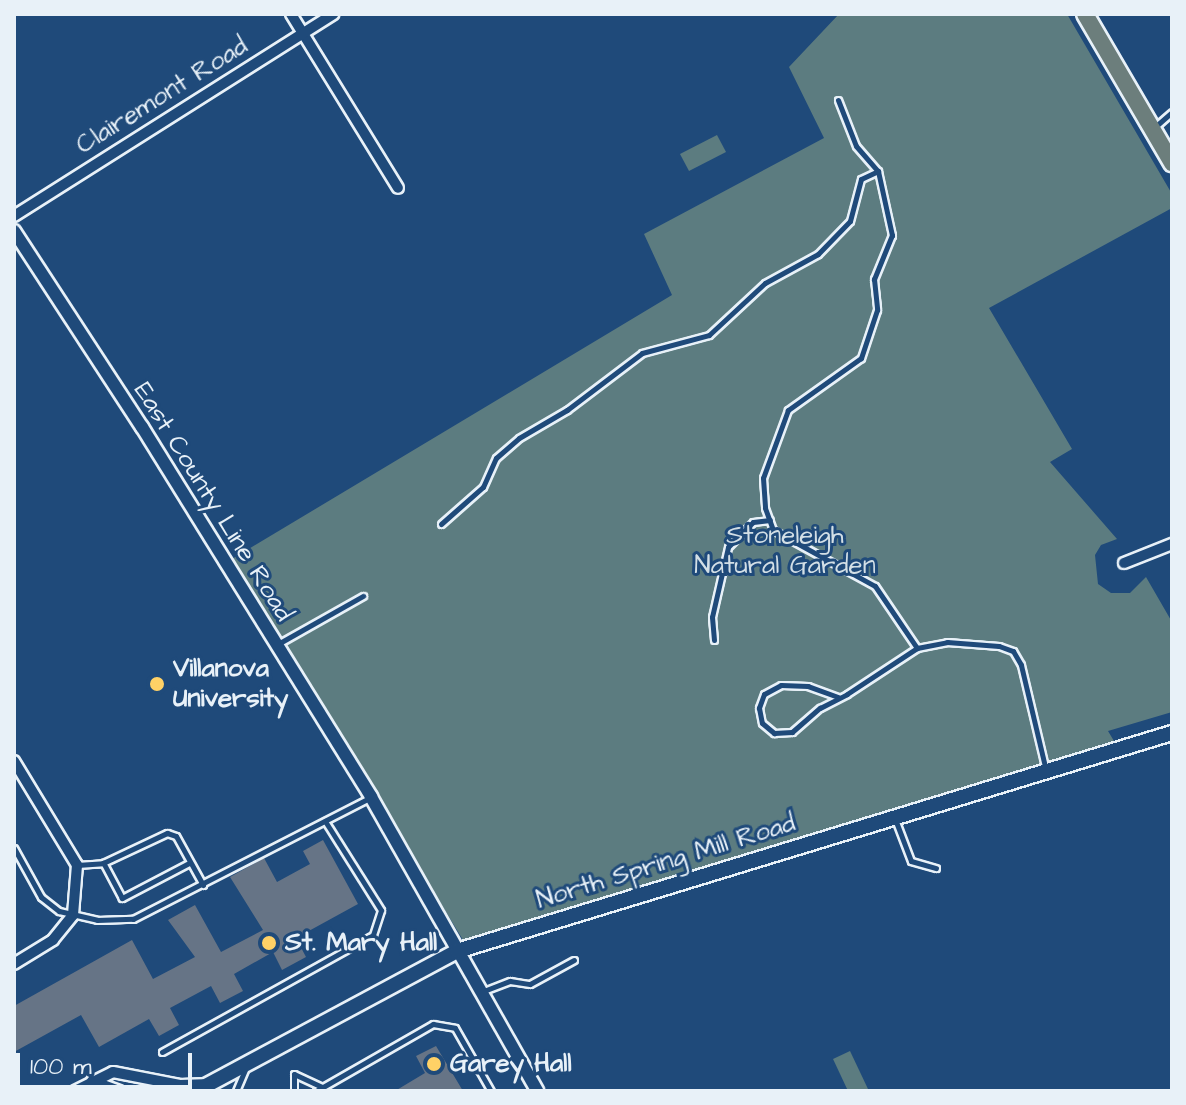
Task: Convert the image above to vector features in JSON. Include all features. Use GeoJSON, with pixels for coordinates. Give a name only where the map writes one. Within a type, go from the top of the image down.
{"type":"FeatureCollection","features":[{"type":"Feature","properties":{"kind":"main road"},"geometry":{"type":"LineString","coordinates":[[1085,14],[1172,163]]}},
{"type":"Feature","properties":{"kind":"main road","name":"North Spring Mill Road"},"geometry":{"type":"LineString","coordinates":[[196,1091],[250,1059],[457,951],[1172,733]]}},
{"type":"Feature","properties":{"kind":"street"},"geometry":{"type":"LineString","coordinates":[[291,14],[398,188]]}},
{"type":"Feature","properties":{"kind":"street","name":"Clairemont Road"},"geometry":{"type":"LineString","coordinates":[[14,216],[334,14]]}},
{"type":"Feature","properties":{"kind":"street","name":"East County Line Road"},"geometry":{"type":"LineString","coordinates":[[14,231],[142,427],[371,797],[537,1091]]}},
{"type":"Feature","properties":{"kind":"street"},"geometry":{"type":"LineString","coordinates":[[1124,563],[1172,544]]}},
{"type":"Feature","properties":{"kind":"street"},"geometry":{"type":"LineString","coordinates":[[14,761],[77,865],[73,915],[53,940],[14,964]]}},
{"type":"Feature","properties":{"kind":"street"},"geometry":{"type":"LineString","coordinates":[[75,1091],[113,1072],[180,1085],[215,1080]]}},
{"type":"Feature","properties":{"kind":"street"},"geometry":{"type":"LineString","coordinates":[[92,1081],[119,1091]]}},
{"type":"Feature","properties":{"kind":"lane"},"geometry":{"type":"LineString","coordinates":[[838,100],[856,146],[878,171],[892,235],[874,279],[877,310],[861,358],[788,410],[763,478],[773,530],[875,586],[917,648]]}},
{"type":"Feature","properties":{"kind":"lane"},"geometry":{"type":"LineString","coordinates":[[1152,130],[1172,112]]}},
{"type":"Feature","properties":{"kind":"lane"},"geometry":{"type":"LineString","coordinates":[[441,524],[483,487],[496,458],[519,438],[567,410],[642,353],[709,335],[765,283],[818,254],[850,221],[861,179],[878,171]]}},
{"type":"Feature","properties":{"kind":"lane"},"geometry":{"type":"LineString","coordinates":[[714,640],[712,617],[728,547],[753,522],[770,520]]}},
{"type":"Feature","properties":{"kind":"lane"},"geometry":{"type":"LineString","coordinates":[[275,646],[363,596]]}},
{"type":"Feature","properties":{"kind":"lane"},"geometry":{"type":"LineString","coordinates":[[838,697],[808,686],[781,685],[764,694],[759,708],[762,723],[774,733],[792,732],[838,697],[917,648],[972,641],[1013,651],[1046,772]]}},
{"type":"Feature","properties":{"kind":"lane"},"geometry":{"type":"LineString","coordinates":[[14,848],[41,897],[73,915],[133,919],[371,797]]}},
{"type":"Feature","properties":{"kind":"lane"},"geometry":{"type":"LineString","coordinates":[[894,818],[911,861],[936,868]]}},
{"type":"Feature","properties":{"kind":"lane"},"geometry":{"type":"LineString","coordinates":[[162,1052],[373,935],[381,910],[325,821]]}},
{"type":"Feature","properties":{"kind":"lane"},"geometry":{"type":"LineString","coordinates":[[77,865],[103,863],[167,833],[176,836],[203,885]]}},
{"type":"Feature","properties":{"kind":"lane"},"geometry":{"type":"LineString","coordinates":[[103,863],[122,898],[189,863]]}},
{"type":"Feature","properties":{"kind":"lane"},"geometry":{"type":"LineString","coordinates":[[480,992],[510,981],[530,984],[574,960]]}},
{"type":"Feature","properties":{"kind":"lane"},"geometry":{"type":"LineString","coordinates":[[294,1091],[294,1074],[319,1089],[413,1033],[443,1024],[455,1028],[491,1091]]}},
{"type":"Feature","properties":{"kind":"lane"},"geometry":{"type":"LineString","coordinates":[[236,1091],[250,1059]]}},
{"type":"Feature","properties":{"kind":"green space","name":"Stoneleigh Natural Garden"},"geometry":{"type":"Polygon","coordinates":[[[839,14],[1067,14],[1172,194],[1172,208],[989,308],[1072,449],[1050,462],[1117,539],[1101,545],[1095,555],[1098,584],[1111,593],[1130,593],[1146,577],[1172,622],[1172,712],[1108,731],[1114,741],[463,940],[232,559],[672,295],[644,234],[824,138],[789,67],[839,14]]]}},
{"type":"Feature","properties":{"kind":"green space"},"geometry":{"type":"Polygon","coordinates":[[[717,135],[726,152],[689,171],[680,154],[717,135]]]}},
{"type":"Feature","properties":{"kind":"green space"},"geometry":{"type":"Polygon","coordinates":[[[850,1051],[868,1089],[848,1091],[833,1059],[850,1051]]]}},
{"type":"Feature","properties":{"kind":"building","name":"St. Mary Hall"},"geometry":{"type":"Polygon","coordinates":[[[323,840],[358,904],[296,938],[306,957],[282,970],[273,952],[234,974],[243,991],[220,1003],[211,986],[170,1008],[179,1025],[159,1036],[149,1019],[99,1047],[81,1015],[14,1052],[14,1006],[132,940],[153,979],[195,957],[168,920],[195,905],[221,952],[263,930],[230,877],[264,858],[277,882],[310,864],[303,851],[323,840]]]}},
{"type":"Feature","properties":{"kind":"building","name":"Garey Hall"},"geometry":{"type":"Polygon","coordinates":[[[436,1046],[463,1091],[395,1091],[425,1073],[416,1056],[436,1046]]]}},
{"type":"Feature","properties":{"kind":"place","name":"Villanova University"},"geometry":{"type":"Point","coordinates":[157,684]}},
{"type":"Feature","properties":{"kind":"place","name":"St. Mary Hall"},"geometry":{"type":"Point","coordinates":[269,943]}},
{"type":"Feature","properties":{"kind":"place","name":"Garey Hall"},"geometry":{"type":"Point","coordinates":[434,1064]}}]}
